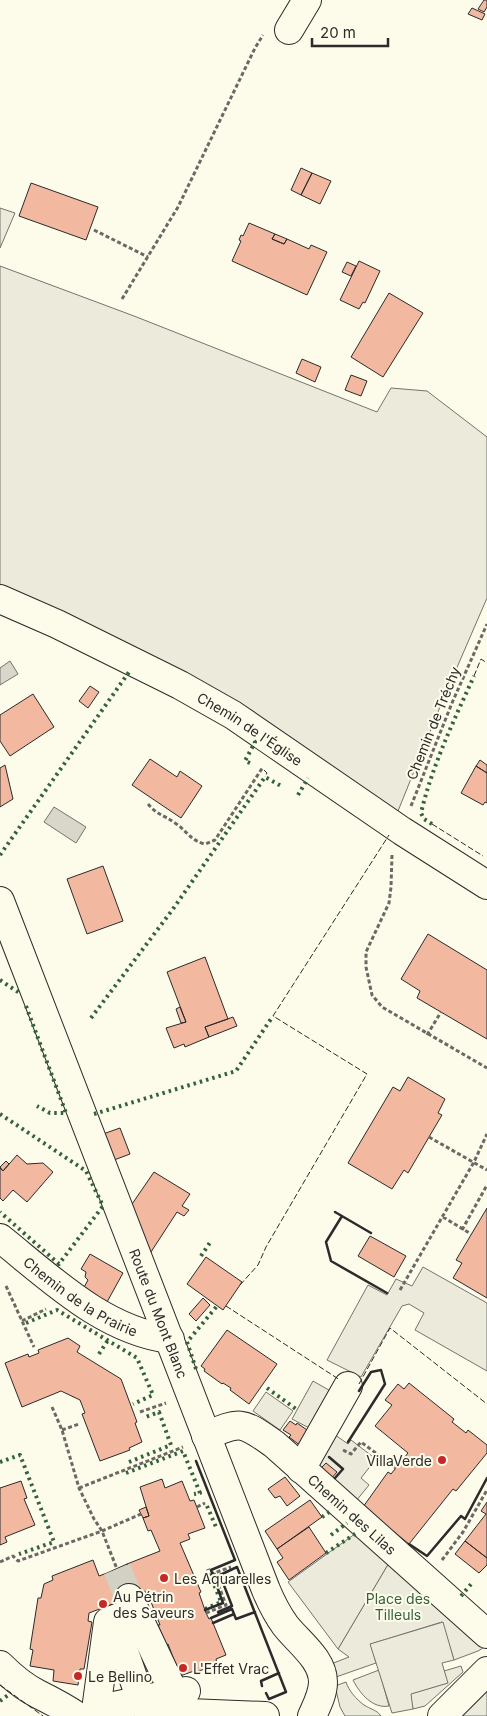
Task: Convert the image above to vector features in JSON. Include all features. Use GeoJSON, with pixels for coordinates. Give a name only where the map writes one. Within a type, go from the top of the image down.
{"type":"FeatureCollection","features":[{"type":"Feature","properties":{"kind":"street"},"geometry":{"type":"LineString","coordinates":[[277,31],[307,0]]}},
{"type":"Feature","properties":{"kind":"street","name":"Chemin de l'Église"},"geometry":{"type":"LineString","coordinates":[[0,599],[58,624],[180,685],[233,714],[402,831],[487,885]]}},
{"type":"Feature","properties":{"kind":"street","name":"Route du Mont Blanc"},"geometry":{"type":"LineString","coordinates":[[0,902],[271,1602],[285,1625],[314,1658],[320,1668],[323,1682],[322,1692],[312,1716]]}},
{"type":"Feature","properties":{"kind":"street","name":"Chemin de la Prairie"},"geometry":{"type":"LineString","coordinates":[[0,1238],[90,1308],[144,1335],[170,1340]]}},
{"type":"Feature","properties":{"kind":"street"},"geometry":{"type":"LineString","coordinates":[[301,1469],[348,1386]]}},
{"type":"Feature","properties":{"kind":"street","name":"Chemin des Lilas"},"geometry":{"type":"LineString","coordinates":[[206,1436],[227,1427],[241,1425],[258,1433],[274,1444],[487,1634]]}},
{"type":"Feature","properties":{"kind":"street"},"geometry":{"type":"LineString","coordinates":[[125,1610],[180,1692],[145,1708]]}},
{"type":"Feature","properties":{"kind":"street"},"geometry":{"type":"LineString","coordinates":[[125,1610],[108,1622],[96,1710],[145,1708],[189,1713],[265,1716]]}},
{"type":"Feature","properties":{"kind":"street"},"geometry":{"type":"LineString","coordinates":[[125,1610],[145,1708]]}},
{"type":"Feature","properties":{"kind":"street"},"geometry":{"type":"LineString","coordinates":[[0,1665],[22,1684],[77,1716]]}},
{"type":"Feature","properties":{"kind":"street"},"geometry":{"type":"LineString","coordinates":[[442,1716],[487,1671]]}},
{"type":"Feature","properties":{"kind":"path"},"geometry":{"type":"LineString","coordinates":[[122,299],[178,208],[255,48],[277,31]]}},
{"type":"Feature","properties":{"kind":"path"},"geometry":{"type":"LineString","coordinates":[[94,230],[148,257]]}},
{"type":"Feature","properties":{"kind":"path","name":"Chemin de Tréchy"},"geometry":{"type":"LineString","coordinates":[[487,624],[428,761],[402,831],[392,850],[389,903],[366,952],[366,967],[372,995],[382,1007],[487,1068]]}},
{"type":"Feature","properties":{"kind":"path"},"geometry":{"type":"LineString","coordinates":[[148,804],[154,812],[176,823],[193,839],[205,844],[209,843],[215,840],[262,770],[264,763]]}},
{"type":"Feature","properties":{"kind":"path"},"geometry":{"type":"LineString","coordinates":[[427,1034],[441,1012]]}},
{"type":"Feature","properties":{"kind":"path"},"geometry":{"type":"LineString","coordinates":[[400,1290],[474,1162],[487,1134]]}},
{"type":"Feature","properties":{"kind":"path"},"geometry":{"type":"LineString","coordinates":[[429,1137],[487,1170]]}},
{"type":"Feature","properties":{"kind":"path"},"geometry":{"type":"LineString","coordinates":[[462,1230],[487,1185]]}},
{"type":"Feature","properties":{"kind":"path"},"geometry":{"type":"LineString","coordinates":[[443,1217],[471,1234]]}},
{"type":"Feature","properties":{"kind":"path"},"geometry":{"type":"LineString","coordinates":[[6,1286],[34,1347]]}},
{"type":"Feature","properties":{"kind":"path"},"geometry":{"type":"LineString","coordinates":[[22,1320],[54,1306]]}},
{"type":"Feature","properties":{"kind":"path"},"geometry":{"type":"LineString","coordinates":[[52,1407],[62,1430],[79,1488],[102,1531],[117,1568]]}},
{"type":"Feature","properties":{"kind":"path"},"geometry":{"type":"LineString","coordinates":[[62,1430],[79,1424]]}},
{"type":"Feature","properties":{"kind":"path"},"geometry":{"type":"LineString","coordinates":[[335,1447],[351,1454],[361,1442],[396,1468]]}},
{"type":"Feature","properties":{"kind":"path"},"geometry":{"type":"LineString","coordinates":[[79,1488],[170,1452]]}},
{"type":"Feature","properties":{"kind":"path"},"geometry":{"type":"LineString","coordinates":[[427,1580],[463,1532],[487,1490]]}},
{"type":"Feature","properties":{"kind":"path"},"geometry":{"type":"LineString","coordinates":[[0,1562],[13,1556],[18,1560],[102,1531],[141,1514]]}},
{"type":"Feature","properties":{"kind":"path"},"geometry":{"type":"LineString","coordinates":[[206,1613],[226,1605],[214,1573],[232,1566]]}},
{"type":"Feature","properties":{"kind":"green space"},"geometry":{"type":"Polygon","coordinates":[[[0,208],[15,213],[0,248],[0,208]]]}},
{"type":"Feature","properties":{"kind":"green space"},"geometry":{"type":"Polygon","coordinates":[[[0,266],[134,316],[377,412],[391,388],[427,391],[487,437],[487,598],[396,816],[0,589],[0,266]]]}},
{"type":"Feature","properties":{"kind":"green space","name":"Place des Tilleuls"},"geometry":{"type":"Polygon","coordinates":[[[390,1561],[483,1642],[483,1648],[454,1660],[442,1622],[371,1644],[376,1663],[336,1677],[336,1670],[331,1664],[349,1657],[338,1649],[390,1561]]]}},
{"type":"Feature","properties":{"kind":"green space"},"geometry":{"type":"Polygon","coordinates":[[[461,1666],[463,1672],[425,1706],[413,1709],[410,1694],[447,1683],[444,1671],[461,1666]]]}},
{"type":"Feature","properties":{"kind":"green space"},"geometry":{"type":"Polygon","coordinates":[[[379,1670],[389,1706],[372,1703],[359,1690],[353,1680],[379,1670]]]}},
{"type":"Feature","properties":{"kind":"green space"},"geometry":{"type":"Polygon","coordinates":[[[346,1682],[358,1700],[378,1712],[381,1716],[345,1716],[340,1707],[335,1686],[346,1682]]]}},
{"type":"Feature","properties":{"kind":"green space"},"geometry":{"type":"Polygon","coordinates":[[[487,1687],[487,1716],[456,1716],[487,1687]]]}},
{"type":"Feature","properties":{"kind":"shaded area"},"geometry":{"type":"Polygon","coordinates":[[[10,661],[18,674],[0,685],[0,668],[10,661]]]}},
{"type":"Feature","properties":{"kind":"shaded area"},"geometry":{"type":"Polygon","coordinates":[[[54,807],[86,827],[76,843],[44,822],[54,807]]]}},
{"type":"Feature","properties":{"kind":"shaded area"},"geometry":{"type":"Polygon","coordinates":[[[423,1267],[487,1303],[487,1371],[415,1330],[424,1313],[409,1304],[402,1306],[361,1377],[327,1360],[368,1285],[387,1295],[396,1279],[412,1286],[423,1267]]]}},
{"type":"Feature","properties":{"kind":"shaded area"},"geometry":{"type":"Polygon","coordinates":[[[313,1381],[348,1401],[331,1432],[348,1444],[351,1440],[376,1459],[361,1478],[369,1485],[356,1501],[298,1452],[313,1430],[292,1419],[313,1381]]]}},
{"type":"Feature","properties":{"kind":"shaded area"},"geometry":{"type":"Polygon","coordinates":[[[266,1392],[293,1411],[280,1430],[253,1411],[266,1392]]]}},
{"type":"Feature","properties":{"kind":"shaded area"},"geometry":{"type":"Polygon","coordinates":[[[359,1531],[390,1561],[338,1649],[288,1582],[359,1531]]]}},
{"type":"Feature","properties":{"kind":"shaded area"},"geometry":{"type":"Polygon","coordinates":[[[443,1622],[454,1660],[442,1663],[448,1683],[411,1694],[413,1709],[392,1713],[370,1644],[443,1622]]]}},
{"type":"Feature","properties":{"kind":"building"},"geometry":{"type":"Polygon","coordinates":[[[484,0],[487,0],[487,7],[484,12],[478,9],[484,0]]]}},
{"type":"Feature","properties":{"kind":"building"},"geometry":{"type":"Polygon","coordinates":[[[472,8],[485,14],[482,20],[468,14],[472,8]]]}},
{"type":"Feature","properties":{"kind":"building"},"geometry":{"type":"Polygon","coordinates":[[[301,168],[312,173],[301,195],[291,190],[301,168]]]}},
{"type":"Feature","properties":{"kind":"building"},"geometry":{"type":"Polygon","coordinates":[[[312,173],[331,181],[320,204],[301,195],[312,173]]]}},
{"type":"Feature","properties":{"kind":"building"},"geometry":{"type":"Polygon","coordinates":[[[31,183],[98,207],[86,240],[19,216],[31,183]]]}},
{"type":"Feature","properties":{"kind":"building"},"geometry":{"type":"Polygon","coordinates":[[[249,223],[275,234],[272,239],[284,244],[287,239],[309,249],[311,245],[327,252],[307,295],[232,261],[241,241],[239,240],[241,235],[243,236],[249,223]]]}},
{"type":"Feature","properties":{"kind":"building"},"geometry":{"type":"Polygon","coordinates":[[[275,234],[287,239],[284,244],[272,239],[275,234]]]}},
{"type":"Feature","properties":{"kind":"building"},"geometry":{"type":"Polygon","coordinates":[[[359,261],[380,271],[365,303],[363,302],[359,309],[340,300],[359,261]]]}},
{"type":"Feature","properties":{"kind":"building"},"geometry":{"type":"Polygon","coordinates":[[[347,262],[356,266],[351,276],[342,272],[347,262]]]}},
{"type":"Feature","properties":{"kind":"building"},"geometry":{"type":"Polygon","coordinates":[[[389,293],[423,313],[383,377],[351,357],[389,293]]]}},
{"type":"Feature","properties":{"kind":"building"},"geometry":{"type":"Polygon","coordinates":[[[302,359],[321,367],[315,382],[296,373],[302,359]]]}},
{"type":"Feature","properties":{"kind":"building"},"geometry":{"type":"Polygon","coordinates":[[[351,375],[367,381],[361,396],[345,390],[351,375]]]}},
{"type":"Feature","properties":{"kind":"building"},"geometry":{"type":"Polygon","coordinates":[[[90,686],[99,692],[88,708],[79,701],[90,686]]]}},
{"type":"Feature","properties":{"kind":"building"},"geometry":{"type":"Polygon","coordinates":[[[33,694],[54,727],[10,756],[0,741],[0,715],[33,694]]]}},
{"type":"Feature","properties":{"kind":"building"},"geometry":{"type":"Polygon","coordinates":[[[150,759],[177,777],[180,771],[202,786],[181,818],[132,785],[150,759]]]}},
{"type":"Feature","properties":{"kind":"building"},"geometry":{"type":"Polygon","coordinates":[[[480,760],[487,765],[487,773],[476,766],[480,760]]]}},
{"type":"Feature","properties":{"kind":"building"},"geometry":{"type":"Polygon","coordinates":[[[5,765],[13,799],[0,807],[0,768],[5,765]]]}},
{"type":"Feature","properties":{"kind":"building"},"geometry":{"type":"Polygon","coordinates":[[[476,766],[487,773],[487,803],[485,802],[483,805],[461,793],[476,766]]]}},
{"type":"Feature","properties":{"kind":"building"},"geometry":{"type":"Polygon","coordinates":[[[103,866],[123,921],[87,934],[67,879],[103,866]]]}},
{"type":"Feature","properties":{"kind":"building"},"geometry":{"type":"Polygon","coordinates":[[[428,934],[487,970],[487,1039],[417,998],[420,991],[401,979],[428,934]]]}},
{"type":"Feature","properties":{"kind":"building"},"geometry":{"type":"Polygon","coordinates":[[[205,957],[228,1019],[205,1027],[209,1037],[185,1047],[184,1044],[174,1048],[166,1028],[186,1022],[167,972],[205,957]]]}},
{"type":"Feature","properties":{"kind":"building"},"geometry":{"type":"Polygon","coordinates":[[[180,1007],[186,1022],[181,1023],[176,1009],[180,1007]]]}},
{"type":"Feature","properties":{"kind":"building"},"geometry":{"type":"Polygon","coordinates":[[[233,1017],[237,1026],[209,1037],[205,1027],[233,1017]]]}},
{"type":"Feature","properties":{"kind":"building"},"geometry":{"type":"Polygon","coordinates":[[[408,1077],[445,1099],[438,1113],[442,1115],[408,1173],[404,1170],[392,1189],[348,1163],[393,1087],[400,1091],[408,1077]]]}},
{"type":"Feature","properties":{"kind":"building"},"geometry":{"type":"Polygon","coordinates":[[[120,1128],[130,1154],[114,1160],[103,1134],[120,1128]]]}},
{"type":"Feature","properties":{"kind":"building"},"geometry":{"type":"Polygon","coordinates":[[[17,1155],[27,1164],[43,1163],[53,1172],[27,1202],[13,1190],[3,1201],[0,1198],[0,1168],[3,1171],[17,1155]]]}},
{"type":"Feature","properties":{"kind":"building"},"geometry":{"type":"Polygon","coordinates":[[[6,1161],[9,1164],[3,1171],[0,1167],[6,1161]]]}},
{"type":"Feature","properties":{"kind":"building"},"geometry":{"type":"Polygon","coordinates":[[[154,1172],[190,1194],[182,1206],[189,1210],[184,1216],[177,1212],[149,1255],[130,1207],[154,1172]]]}},
{"type":"Feature","properties":{"kind":"building"},"geometry":{"type":"Polygon","coordinates":[[[487,1208],[487,1298],[453,1278],[462,1263],[456,1260],[487,1208]]]}},
{"type":"Feature","properties":{"kind":"building"},"geometry":{"type":"Polygon","coordinates":[[[370,1236],[406,1256],[394,1277],[358,1256],[370,1236]]]}},
{"type":"Feature","properties":{"kind":"building"},"geometry":{"type":"Polygon","coordinates":[[[90,1254],[123,1273],[107,1302],[83,1289],[88,1280],[85,1277],[86,1272],[81,1269],[90,1254]]]}},
{"type":"Feature","properties":{"kind":"building"},"geometry":{"type":"Polygon","coordinates":[[[206,1257],[242,1282],[223,1310],[187,1284],[206,1257]]]}},
{"type":"Feature","properties":{"kind":"building"},"geometry":{"type":"Polygon","coordinates":[[[203,1298],[210,1305],[196,1321],[189,1314],[203,1298]]]}},
{"type":"Feature","properties":{"kind":"building"},"geometry":{"type":"Polygon","coordinates":[[[227,1330],[277,1364],[249,1404],[230,1390],[231,1388],[204,1371],[205,1369],[201,1366],[227,1330]]]}},
{"type":"Feature","properties":{"kind":"building"},"geometry":{"type":"Polygon","coordinates":[[[68,1338],[80,1346],[77,1352],[121,1379],[137,1422],[135,1423],[142,1442],[129,1448],[130,1450],[100,1461],[82,1414],[85,1413],[80,1400],[61,1391],[22,1407],[5,1363],[28,1354],[29,1357],[39,1353],[38,1350],[68,1338]]]}},
{"type":"Feature","properties":{"kind":"building","name":"VillaVerde"},"geometry":{"type":"Polygon","coordinates":[[[409,1383],[454,1419],[452,1422],[466,1433],[468,1430],[487,1445],[487,1453],[456,1491],[453,1489],[409,1544],[363,1507],[388,1472],[391,1474],[408,1453],[375,1426],[392,1405],[385,1400],[398,1384],[404,1389],[409,1383]]]}},
{"type":"Feature","properties":{"kind":"building"},"geometry":{"type":"Polygon","coordinates":[[[290,1421],[296,1425],[297,1423],[310,1432],[301,1446],[289,1437],[291,1435],[283,1430],[290,1421]]]}},
{"type":"Feature","properties":{"kind":"building"},"geometry":{"type":"Polygon","coordinates":[[[326,1463],[337,1472],[331,1479],[320,1469],[326,1463]]]}},
{"type":"Feature","properties":{"kind":"building"},"geometry":{"type":"Polygon","coordinates":[[[285,1477],[300,1496],[287,1506],[280,1496],[275,1498],[268,1489],[285,1477]]]}},
{"type":"Feature","properties":{"kind":"building","name":"Les Aquarelles"},"geometry":{"type":"Polygon","coordinates":[[[162,1479],[165,1488],[182,1481],[190,1501],[194,1500],[205,1528],[188,1534],[190,1539],[180,1543],[201,1592],[199,1593],[206,1613],[209,1619],[211,1618],[226,1655],[216,1659],[217,1664],[180,1676],[168,1644],[166,1645],[158,1625],[160,1625],[151,1602],[149,1602],[145,1591],[139,1594],[127,1564],[160,1551],[151,1530],[148,1531],[143,1518],[149,1516],[140,1487],[162,1479]]]}},
{"type":"Feature","properties":{"kind":"building"},"geometry":{"type":"Polygon","coordinates":[[[21,1481],[27,1498],[24,1499],[35,1525],[5,1537],[7,1542],[0,1545],[0,1488],[21,1481]]]}},
{"type":"Feature","properties":{"kind":"building"},"geometry":{"type":"Polygon","coordinates":[[[310,1500],[322,1517],[277,1549],[265,1531],[310,1500]]]}},
{"type":"Feature","properties":{"kind":"building"},"geometry":{"type":"Polygon","coordinates":[[[487,1502],[487,1558],[465,1541],[486,1514],[481,1511],[487,1502]]]}},
{"type":"Feature","properties":{"kind":"building"},"geometry":{"type":"Polygon","coordinates":[[[146,1507],[149,1516],[143,1518],[139,1510],[146,1507]]]}},
{"type":"Feature","properties":{"kind":"building"},"geometry":{"type":"Polygon","coordinates":[[[309,1527],[326,1553],[289,1580],[277,1562],[283,1558],[277,1549],[309,1527]]]}},
{"type":"Feature","properties":{"kind":"building"},"geometry":{"type":"Polygon","coordinates":[[[465,1541],[487,1558],[487,1565],[479,1573],[455,1554],[465,1541]]]}},
{"type":"Feature","properties":{"kind":"building"},"geometry":{"type":"Polygon","coordinates":[[[93,1560],[99,1576],[107,1573],[118,1602],[89,1613],[88,1621],[92,1622],[84,1669],[80,1669],[78,1685],[53,1681],[54,1670],[30,1666],[33,1650],[30,1649],[38,1598],[41,1598],[44,1584],[53,1580],[52,1576],[93,1560]]]}},
{"type":"Feature","properties":{"kind":"building"},"geometry":{"type":"Polygon","coordinates":[[[127,1564],[139,1594],[118,1602],[107,1573],[127,1564]]]}},
{"type":"Feature","properties":{"kind":"tunnel"},"geometry":{"type":"LineString","coordinates":[[117,1569],[129,1598]]}},
{"type":"Feature","properties":{"kind":"hedge"},"geometry":{"type":"LineString","coordinates":[[0,855],[129,672]]}},
{"type":"Feature","properties":{"kind":"hedge"},"geometry":{"type":"LineString","coordinates":[[432,824],[424,819],[421,813],[426,795],[444,743],[474,676]]}},
{"type":"Feature","properties":{"kind":"hedge"},"geometry":{"type":"LineString","coordinates":[[250,763],[245,761],[254,741]]}},
{"type":"Feature","properties":{"kind":"hedge"},"geometry":{"type":"LineString","coordinates":[[91,1018],[173,909],[265,777],[283,787]]}},
{"type":"Feature","properties":{"kind":"hedge"},"geometry":{"type":"LineString","coordinates":[[298,795],[308,778]]}},
{"type":"Feature","properties":{"kind":"hedge"},"geometry":{"type":"LineString","coordinates":[[0,980],[21,994]]}},
{"type":"Feature","properties":{"kind":"hedge"},"geometry":{"type":"LineString","coordinates":[[26,1006],[66,1113],[50,1113],[37,1106]]}},
{"type":"Feature","properties":{"kind":"hedge"},"geometry":{"type":"LineString","coordinates":[[94,1114],[236,1071],[273,1016]]}},
{"type":"Feature","properties":{"kind":"hedge"},"geometry":{"type":"LineString","coordinates":[[0,1114],[86,1171],[103,1206],[59,1264],[0,1212]]}},
{"type":"Feature","properties":{"kind":"hedge"},"geometry":{"type":"LineString","coordinates":[[201,1256],[211,1241]]}},
{"type":"Feature","properties":{"kind":"hedge"},"geometry":{"type":"LineString","coordinates":[[196,1369],[187,1342],[217,1306]]}},
{"type":"Feature","properties":{"kind":"hedge"},"geometry":{"type":"LineString","coordinates":[[26,1323],[57,1310],[137,1358],[153,1395],[133,1404]]}},
{"type":"Feature","properties":{"kind":"hedge"},"geometry":{"type":"LineString","coordinates":[[99,1354],[108,1340]]}},
{"type":"Feature","properties":{"kind":"hedge"},"geometry":{"type":"LineString","coordinates":[[267,1388],[296,1409]]}},
{"type":"Feature","properties":{"kind":"hedge"},"geometry":{"type":"LineString","coordinates":[[129,1462],[171,1445],[159,1412],[143,1418]]}},
{"type":"Feature","properties":{"kind":"hedge"},"geometry":{"type":"LineString","coordinates":[[126,1473],[183,1451],[200,1493],[194,1494]]}},
{"type":"Feature","properties":{"kind":"hedge"},"geometry":{"type":"LineString","coordinates":[[0,1462],[20,1455],[54,1542],[19,1554]]}},
{"type":"Feature","properties":{"kind":"hedge"},"geometry":{"type":"LineString","coordinates":[[207,1506],[216,1527]]}},
{"type":"Feature","properties":{"kind":"hedge"},"geometry":{"type":"LineString","coordinates":[[322,1517],[332,1510]]}},
{"type":"Feature","properties":{"kind":"hedge"},"geometry":{"type":"LineString","coordinates":[[331,1535],[347,1523]]}},
{"type":"Feature","properties":{"kind":"hedge"},"geometry":{"type":"LineString","coordinates":[[326,1553],[358,1532]]}},
{"type":"Feature","properties":{"kind":"hedge"},"geometry":{"type":"LineString","coordinates":[[205,1609],[221,1602],[208,1569]]}},
{"type":"Feature","properties":{"kind":"hedge"},"geometry":{"type":"LineString","coordinates":[[461,1596],[472,1583]]}},
{"type":"Feature","properties":{"kind":"hedge"},"geometry":{"type":"LineString","coordinates":[[0,1701],[11,1693]]}},
{"type":"Feature","properties":{"kind":"fence"},"geometry":{"type":"LineString","coordinates":[[474,676],[481,659],[487,663]]}},
{"type":"Feature","properties":{"kind":"fence"},"geometry":{"type":"LineString","coordinates":[[264,770],[267,773],[265,777]]}},
{"type":"Feature","properties":{"kind":"fence"},"geometry":{"type":"LineString","coordinates":[[432,824],[483,856]]}},
{"type":"Feature","properties":{"kind":"fence"},"geometry":{"type":"LineString","coordinates":[[240,1285],[258,1265],[266,1247],[367,1074],[273,1016],[389,835]]}},
{"type":"Feature","properties":{"kind":"fence"},"geometry":{"type":"LineString","coordinates":[[226,1306],[340,1380]]}},
{"type":"Feature","properties":{"kind":"fence"},"geometry":{"type":"LineString","coordinates":[[359,1384],[390,1328],[487,1404]]}},
{"type":"Feature","properties":{"kind":"fence"},"geometry":{"type":"LineString","coordinates":[[0,1685],[43,1716]]}},
{"type":"Feature","properties":{"kind":"wall"},"geometry":{"type":"LineString","coordinates":[[335,1212],[371,1233]]}},
{"type":"Feature","properties":{"kind":"wall"},"geometry":{"type":"LineString","coordinates":[[342,1216],[326,1242],[331,1261],[387,1293]]}},
{"type":"Feature","properties":{"kind":"wall"},"geometry":{"type":"LineString","coordinates":[[348,1442],[385,1384],[381,1370],[371,1372],[359,1391]]}},
{"type":"Feature","properties":{"kind":"wall"},"geometry":{"type":"LineString","coordinates":[[329,1457],[343,1469],[335,1478]]}},
{"type":"Feature","properties":{"kind":"wall"},"geometry":{"type":"LineString","coordinates":[[196,1461],[235,1560],[211,1570],[223,1603],[205,1610]]}},
{"type":"Feature","properties":{"kind":"wall"},"geometry":{"type":"LineString","coordinates":[[409,1544],[427,1556],[461,1516],[465,1519],[487,1478]]}},
{"type":"Feature","properties":{"kind":"wall"},"geometry":{"type":"LineString","coordinates":[[219,1614],[218,1612],[232,1606],[220,1575],[237,1567],[286,1692],[269,1699],[266,1693]]}},
{"type":"Feature","properties":{"kind":"wall"},"geometry":{"type":"LineString","coordinates":[[211,1618],[232,1609],[236,1619],[255,1612]]}},
{"type":"Feature","properties":{"kind":"wall"},"geometry":{"type":"LineString","coordinates":[[213,1623],[234,1614]]}},
{"type":"Feature","properties":{"kind":"wall"},"geometry":{"type":"LineString","coordinates":[[262,1686],[261,1681],[279,1673]]}},
{"type":"Feature","properties":{"kind":"place","name":"VillaVerde"},"geometry":{"type":"Point","coordinates":[442,1460]}},
{"type":"Feature","properties":{"kind":"place","name":"Les Aquarelles"},"geometry":{"type":"Point","coordinates":[164,1578]}},
{"type":"Feature","properties":{"kind":"place","name":"Au Pétrin des Saveurs"},"geometry":{"type":"Point","coordinates":[103,1604]}},
{"type":"Feature","properties":{"kind":"place","name":"L'Effet Vrac"},"geometry":{"type":"Point","coordinates":[183,1668]}},
{"type":"Feature","properties":{"kind":"place","name":"Le Bellino"},"geometry":{"type":"Point","coordinates":[78,1676]}}]}
